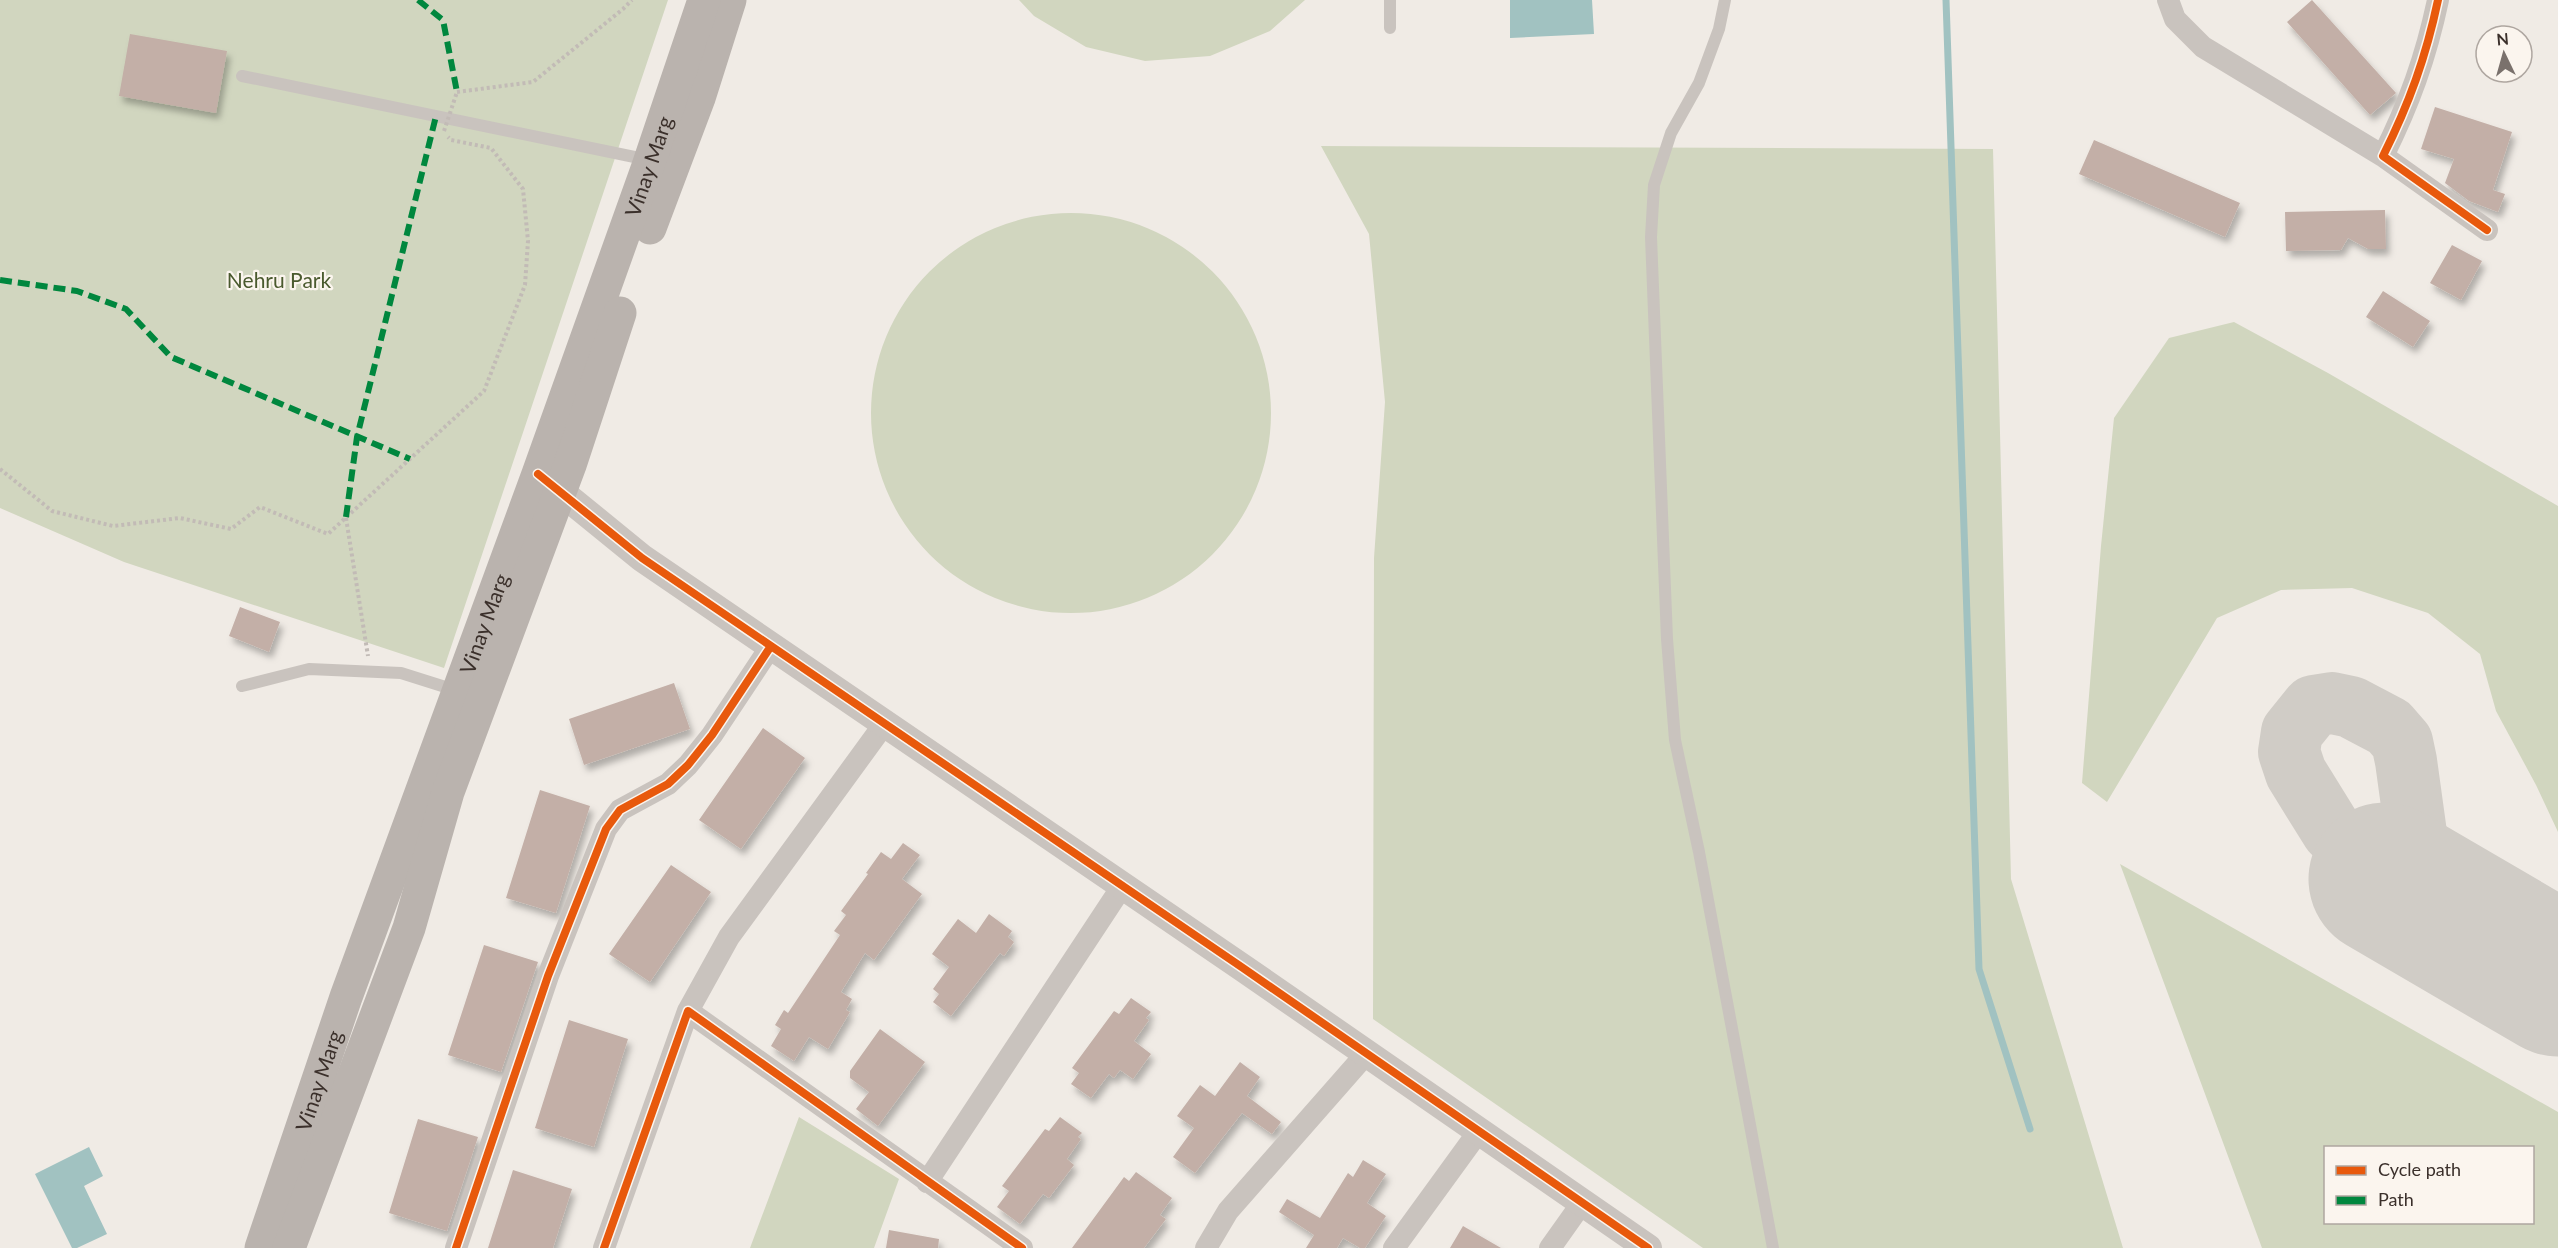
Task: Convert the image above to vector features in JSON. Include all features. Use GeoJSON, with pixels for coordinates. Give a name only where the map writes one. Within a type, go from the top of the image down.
{"type":"FeatureCollection","features":[{"type":"Feature","properties":{"kind":"main road","name":"Vinay Marg"},"geometry":{"type":"LineString","coordinates":[[289,1248],[409,928],[448,792],[650,161],[704,0]]}},
{"type":"Feature","properties":{"kind":"main road","name":"Vinay Marg"},"geometry":{"type":"LineString","coordinates":[[261,1248],[346,997],[459,692],[549,482],[649,231],[699,98],[730,0]]}},
{"type":"Feature","properties":{"kind":"street"},"geometry":{"type":"LineString","coordinates":[[2168,0],[2175,19],[2203,47],[2383,156],[2487,230]]}},
{"type":"Feature","properties":{"kind":"street"},"geometry":{"type":"LineString","coordinates":[[2383,156],[2409,103],[2431,36],[2438,0]]}},
{"type":"Feature","properties":{"kind":"street"},"geometry":{"type":"LineString","coordinates":[[549,482],[642,558],[1123,885],[1648,1248]]}},
{"type":"Feature","properties":{"kind":"street"},"geometry":{"type":"LineString","coordinates":[[456,1248],[548,976],[606,829],[620,810],[668,784],[687,765],[712,735],[771,646]]}},
{"type":"Feature","properties":{"kind":"street"},"geometry":{"type":"LineString","coordinates":[[604,1248],[688,1011],[729,937],[885,723]]}},
{"type":"Feature","properties":{"kind":"street"},"geometry":{"type":"LineString","coordinates":[[927,1182],[1123,885]]}},
{"type":"Feature","properties":{"kind":"street"},"geometry":{"type":"LineString","coordinates":[[688,1011],[1022,1248]]}},
{"type":"Feature","properties":{"kind":"street"},"geometry":{"type":"LineString","coordinates":[[1206,1248],[1228,1211],[1366,1054]]}},
{"type":"Feature","properties":{"kind":"street"},"geometry":{"type":"LineString","coordinates":[[1394,1248],[1479,1131]]}},
{"type":"Feature","properties":{"kind":"street"},"geometry":{"type":"LineString","coordinates":[[1550,1248],[1582,1203]]}},
{"type":"Feature","properties":{"kind":"lane"},"geometry":{"type":"LineString","coordinates":[[1390,0],[1390,28]]}},
{"type":"Feature","properties":{"kind":"lane"},"geometry":{"type":"LineString","coordinates":[[1725,0],[1719,29],[1699,83],[1671,133],[1654,185],[1651,237],[1652,273],[1667,639],[1675,740],[1699,852],[1773,1248]]}},
{"type":"Feature","properties":{"kind":"lane"},"geometry":{"type":"LineString","coordinates":[[242,76],[650,161]]}},
{"type":"Feature","properties":{"kind":"lane"},"geometry":{"type":"LineString","coordinates":[[242,687],[309,669],[401,673],[459,692]]}},
{"type":"Feature","properties":{"kind":"path"},"geometry":{"type":"LineString","coordinates":[[0,469],[52,511],[113,526],[180,518],[231,529],[260,507],[328,534],[484,391],[525,285],[528,241],[523,189],[491,148],[451,140],[444,131],[457,92],[533,82],[632,0]]}},
{"type":"Feature","properties":{"kind":"path"},"geometry":{"type":"LineString","coordinates":[[346,517],[370,672]]}},
{"type":"Feature","properties":{"kind":"green space","name":"Nehru Park"},"geometry":{"type":"Polygon","coordinates":[[[0,0],[668,0],[444,668],[124,562],[0,508],[0,0]]]}},
{"type":"Feature","properties":{"kind":"green space"},"geometry":{"type":"Polygon","coordinates":[[[1019,0],[1305,0],[1270,31],[1210,56],[1145,61],[1086,47],[1034,16],[1019,0]]]}},
{"type":"Feature","properties":{"kind":"green space"},"geometry":{"type":"Polygon","coordinates":[[[1321,146],[1993,149],[2011,879],[2123,1248],[1703,1248],[1373,1019],[1374,558],[1385,402],[1369,234],[1321,146]]]}},
{"type":"Feature","properties":{"kind":"green space"},"geometry":{"type":"Polygon","coordinates":[[[1071,213],[1110,216],[1148,228],[1182,246],[1213,271],[1238,302],[1256,336],[1268,374],[1271,413],[1268,452],[1256,490],[1238,524],[1213,555],[1182,580],[1148,598],[1110,610],[1071,613],[1032,610],[994,598],[960,580],[929,555],[904,524],[886,490],[874,452],[871,413],[874,374],[886,336],[904,302],[929,271],[960,246],[994,228],[1032,216],[1071,213]]]}},
{"type":"Feature","properties":{"kind":"green space"},"geometry":{"type":"Polygon","coordinates":[[[2234,322],[2328,373],[2558,506],[2558,832],[2536,785],[2496,711],[2480,654],[2428,613],[2352,588],[2281,590],[2217,618],[2107,802],[2082,783],[2114,418],[2169,338],[2234,322]]]}},
{"type":"Feature","properties":{"kind":"green space"},"geometry":{"type":"Polygon","coordinates":[[[2120,864],[2558,1112],[2558,1248],[2262,1248],[2120,864]]]}},
{"type":"Feature","properties":{"kind":"green space"},"geometry":{"type":"Polygon","coordinates":[[[799,1117],[899,1179],[874,1248],[750,1248],[799,1117]]]}},
{"type":"Feature","properties":{"kind":"water"},"geometry":{"type":"Polygon","coordinates":[[[1510,0],[1592,0],[1594,34],[1510,38],[1510,0]]]}},
{"type":"Feature","properties":{"kind":"water"},"geometry":{"type":"Polygon","coordinates":[[[89,1147],[103,1176],[84,1186],[107,1234],[77,1248],[72,1248],[35,1174],[89,1147]]]}},
{"type":"Feature","properties":{"kind":"building"},"geometry":{"type":"Polygon","coordinates":[[[2312,0],[2396,93],[2370,115],[2287,22],[2312,0]]]}},
{"type":"Feature","properties":{"kind":"building"},"geometry":{"type":"Polygon","coordinates":[[[130,34],[227,51],[216,113],[119,96],[130,34]]]}},
{"type":"Feature","properties":{"kind":"building"},"geometry":{"type":"Polygon","coordinates":[[[2435,107],[2512,132],[2493,190],[2505,194],[2498,212],[2469,201],[2445,183],[2454,159],[2421,149],[2435,107]]]}},
{"type":"Feature","properties":{"kind":"building"},"geometry":{"type":"Polygon","coordinates":[[[2094,140],[2240,203],[2225,237],[2079,174],[2094,140]]]}},
{"type":"Feature","properties":{"kind":"building"},"geometry":{"type":"Polygon","coordinates":[[[2385,210],[2386,249],[2368,249],[2348,238],[2341,250],[2286,251],[2285,212],[2385,210]]]}},
{"type":"Feature","properties":{"kind":"building"},"geometry":{"type":"Polygon","coordinates":[[[2452,245],[2482,261],[2461,300],[2430,283],[2452,245]]]}},
{"type":"Feature","properties":{"kind":"building"},"geometry":{"type":"Polygon","coordinates":[[[2383,291],[2430,321],[2413,347],[2366,317],[2383,291]]]}},
{"type":"Feature","properties":{"kind":"building"},"geometry":{"type":"Polygon","coordinates":[[[240,607],[280,622],[269,652],[229,636],[240,607]]]}},
{"type":"Feature","properties":{"kind":"building"},"geometry":{"type":"Polygon","coordinates":[[[674,683],[690,729],[584,765],[569,719],[674,683]]]}},
{"type":"Feature","properties":{"kind":"building"},"geometry":{"type":"Polygon","coordinates":[[[763,728],[805,758],[741,849],[699,820],[763,728]]]}},
{"type":"Feature","properties":{"kind":"building"},"geometry":{"type":"Polygon","coordinates":[[[540,790],[590,806],[556,913],[506,898],[540,790]]]}},
{"type":"Feature","properties":{"kind":"building"},"geometry":{"type":"Polygon","coordinates":[[[903,843],[920,855],[902,879],[922,894],[874,960],[865,953],[841,992],[852,999],[846,1010],[850,1012],[828,1049],[809,1037],[794,1061],[771,1046],[781,1029],[775,1025],[784,1010],[788,1013],[840,935],[834,931],[846,915],[841,911],[868,874],[866,873],[881,852],[891,859],[903,843]]]}},
{"type":"Feature","properties":{"kind":"building"},"geometry":{"type":"Polygon","coordinates":[[[671,865],[711,892],[650,982],[609,954],[671,865]]]}},
{"type":"Feature","properties":{"kind":"building"},"geometry":{"type":"Polygon","coordinates":[[[989,914],[1012,931],[1008,937],[1014,942],[1004,956],[1000,953],[951,1016],[933,1002],[939,994],[933,989],[949,967],[932,954],[958,919],[976,933],[989,914]]]}},
{"type":"Feature","properties":{"kind":"building"},"geometry":{"type":"Polygon","coordinates":[[[484,945],[538,962],[501,1072],[448,1055],[484,945]]]}},
{"type":"Feature","properties":{"kind":"building"},"geometry":{"type":"Polygon","coordinates":[[[1131,998],[1151,1012],[1146,1018],[1149,1020],[1134,1041],[1151,1054],[1133,1079],[1120,1070],[1114,1078],[1109,1074],[1091,1098],[1071,1084],[1079,1073],[1072,1068],[1114,1011],[1119,1014],[1131,998]]]}},
{"type":"Feature","properties":{"kind":"building"},"geometry":{"type":"Polygon","coordinates":[[[569,1020],[628,1039],[594,1147],[535,1128],[569,1020]]]}},
{"type":"Feature","properties":{"kind":"building"},"geometry":{"type":"Polygon","coordinates":[[[880,1029],[925,1062],[878,1126],[856,1109],[869,1092],[850,1078],[850,1071],[880,1029]]]}},
{"type":"Feature","properties":{"kind":"building"},"geometry":{"type":"Polygon","coordinates":[[[1240,1062],[1260,1077],[1247,1096],[1281,1122],[1272,1134],[1242,1113],[1195,1173],[1173,1157],[1194,1128],[1177,1116],[1200,1085],[1215,1096],[1240,1062]]]}},
{"type":"Feature","properties":{"kind":"building"},"geometry":{"type":"Polygon","coordinates":[[[1060,1117],[1082,1133],[1078,1137],[1081,1139],[1067,1159],[1074,1165],[1049,1198],[1043,1194],[1020,1224],[997,1207],[1009,1191],[1002,1186],[1045,1129],[1049,1131],[1060,1117]]]}},
{"type":"Feature","properties":{"kind":"building"},"geometry":{"type":"Polygon","coordinates":[[[418,1119],[478,1137],[447,1231],[389,1213],[418,1119]]]}},
{"type":"Feature","properties":{"kind":"building"},"geometry":{"type":"Polygon","coordinates":[[[1363,1160],[1386,1174],[1367,1203],[1386,1216],[1365,1248],[1360,1248],[1343,1238],[1337,1248],[1306,1248],[1314,1235],[1279,1212],[1287,1199],[1320,1218],[1348,1173],[1353,1177],[1363,1160]]]}},
{"type":"Feature","properties":{"kind":"building"},"geometry":{"type":"Polygon","coordinates":[[[513,1170],[572,1189],[553,1248],[488,1248],[513,1170]]]}},
{"type":"Feature","properties":{"kind":"building"},"geometry":{"type":"Polygon","coordinates":[[[1136,1172],[1172,1198],[1160,1215],[1166,1219],[1144,1248],[1072,1248],[1124,1177],[1129,1181],[1136,1172]]]}},
{"type":"Feature","properties":{"kind":"building"},"geometry":{"type":"Polygon","coordinates":[[[1463,1226],[1501,1248],[1450,1248],[1463,1226]]]}},
{"type":"Feature","properties":{"kind":"building"},"geometry":{"type":"Polygon","coordinates":[[[889,1230],[939,1239],[938,1248],[886,1248],[889,1230]]]}},
{"type":"Feature","properties":{"kind":"waterway"},"geometry":{"type":"LineString","coordinates":[[1946,0],[1979,969],[2030,1129]]}},
{"type":"Feature","properties":{"kind":"taxiway"},"geometry":{"type":"LineString","coordinates":[[2385,879],[2332,831],[2296,773],[2289,752],[2292,732],[2313,706],[2332,703],[2351,707],[2389,727],[2402,742],[2418,848],[2451,918]]}},
{"type":"Feature","properties":{"kind":"runway"},"geometry":{"type":"LineString","coordinates":[[2385,879],[2558,980]]}},
{"type":"Feature","properties":{"kind":"marked path"},"geometry":{"type":"LineString","coordinates":[[418,0],[443,20],[457,92]]}},
{"type":"Feature","properties":{"kind":"marked path"},"geometry":{"type":"LineString","coordinates":[[346,517],[357,437],[436,116]]}},
{"type":"Feature","properties":{"kind":"marked path"},"geometry":{"type":"LineString","coordinates":[[0,280],[77,291],[126,309],[171,357],[410,459]]}},
{"type":"Feature","properties":{"kind":"cycle path"},"geometry":{"type":"LineString","coordinates":[[2438,0],[2416,80],[2383,156],[2487,230]]}},
{"type":"Feature","properties":{"kind":"cycle path"},"geometry":{"type":"LineString","coordinates":[[538,474],[642,558],[1243,968],[1648,1248]]}},
{"type":"Feature","properties":{"kind":"cycle path"},"geometry":{"type":"LineString","coordinates":[[456,1248],[548,976],[606,829],[620,810],[668,784],[688,765],[712,735],[771,646]]}},
{"type":"Feature","properties":{"kind":"cycle path"},"geometry":{"type":"LineString","coordinates":[[604,1248],[688,1011],[1022,1248]]}}]}
